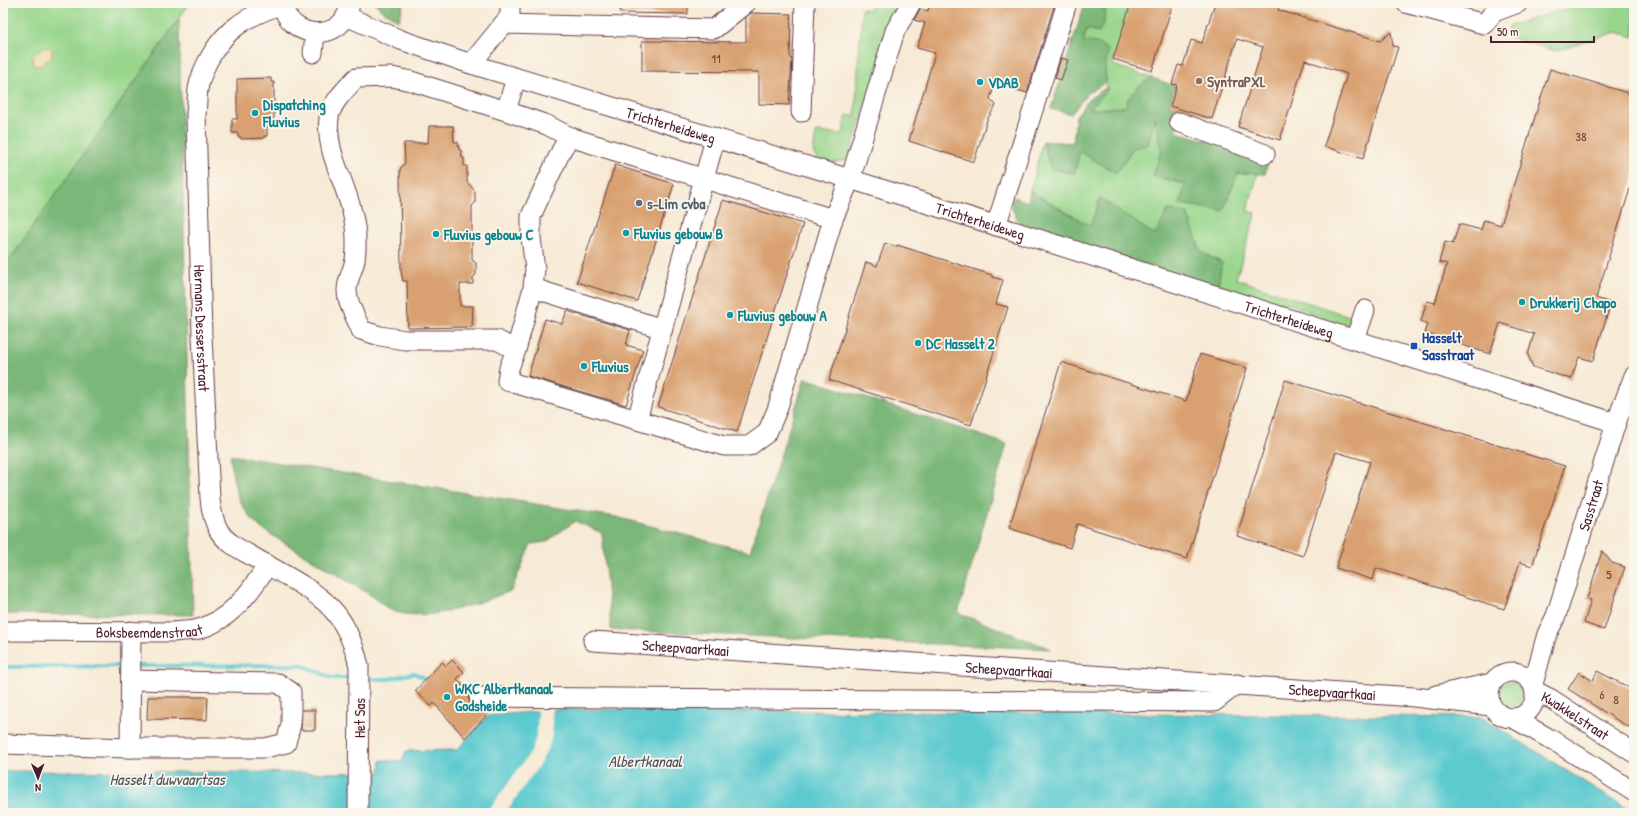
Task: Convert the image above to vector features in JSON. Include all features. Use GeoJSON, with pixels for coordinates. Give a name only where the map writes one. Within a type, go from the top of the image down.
{"type":"FeatureCollection","features":[{"type":"Feature","properties":{"kind":"street"},"geometry":{"type":"LineString","coordinates":[[471,64],[510,16],[510,3]]}},
{"type":"Feature","properties":{"kind":"street"},"geometry":{"type":"LineString","coordinates":[[503,24],[714,29],[746,3]]}},
{"type":"Feature","properties":{"kind":"street"},"geometry":{"type":"LineString","coordinates":[[801,112],[805,3]]}},
{"type":"Feature","properties":{"kind":"street"},"geometry":{"type":"LineString","coordinates":[[570,137],[559,155],[531,216],[531,238],[535,269],[533,288],[516,350],[509,368],[507,381],[724,446],[749,446],[767,433],[777,410],[832,219],[850,179],[895,31],[911,3]]}},
{"type":"Feature","properties":{"kind":"street"},"geometry":{"type":"LineString","coordinates":[[996,226],[1067,3]]}},
{"type":"Feature","properties":{"kind":"street"},"geometry":{"type":"LineString","coordinates":[[1406,3],[1484,24],[1494,12],[1518,3]]}},
{"type":"Feature","properties":{"kind":"street"},"geometry":{"type":"LineString","coordinates":[[282,4],[286,16],[293,25],[304,31],[315,33],[327,31],[338,26],[348,10]]}},
{"type":"Feature","properties":{"kind":"street","name":"Hermans Dessersstraat"},"geometry":{"type":"LineString","coordinates":[[282,4],[260,13],[236,26],[219,44],[206,64],[198,88],[196,114],[202,336],[211,509],[220,532],[232,544],[314,593],[331,608],[345,626]]}},
{"type":"Feature","properties":{"kind":"street","name":"Trichterheideweg"},"geometry":{"type":"LineString","coordinates":[[348,10],[401,40],[471,64],[850,179],[1616,423]]}},
{"type":"Feature","properties":{"kind":"street"},"geometry":{"type":"LineString","coordinates":[[313,54],[315,33]]}},
{"type":"Feature","properties":{"kind":"street"},"geometry":{"type":"LineString","coordinates":[[516,350],[497,340],[405,340],[380,336],[362,330],[350,306],[347,289],[355,260],[356,236],[352,211],[332,154],[328,136],[329,116],[336,102],[356,78],[392,78],[411,80],[506,111],[547,126],[570,137],[832,219]]}},
{"type":"Feature","properties":{"kind":"street"},"geometry":{"type":"LineString","coordinates":[[506,111],[516,78]]}},
{"type":"Feature","properties":{"kind":"street"},"geometry":{"type":"LineString","coordinates":[[1179,122],[1265,154]]}},
{"type":"Feature","properties":{"kind":"street"},"geometry":{"type":"LineString","coordinates":[[637,420],[715,139]]}},
{"type":"Feature","properties":{"kind":"street"},"geometry":{"type":"LineString","coordinates":[[533,288],[663,329]]}},
{"type":"Feature","properties":{"kind":"street"},"geometry":{"type":"LineString","coordinates":[[1355,340],[1365,310]]}},
{"type":"Feature","properties":{"kind":"street","name":"Sasstraat"},"geometry":{"type":"LineString","coordinates":[[1534,694],[1547,634],[1556,616],[1616,423],[1634,376]]}},
{"type":"Feature","properties":{"kind":"street","name":"Boksbeemdenstraat"},"geometry":{"type":"LineString","coordinates":[[3,630],[173,632],[195,630],[234,610],[251,592],[267,566]]}},
{"type":"Feature","properties":{"kind":"street","name":"Het Sas"},"geometry":{"type":"LineString","coordinates":[[345,626],[356,651],[359,666],[358,813]]}},
{"type":"Feature","properties":{"kind":"street"},"geometry":{"type":"LineString","coordinates":[[130,748],[131,631]]}},
{"type":"Feature","properties":{"kind":"street","name":"Sasstraat"},"geometry":{"type":"LineString","coordinates":[[1513,671],[1547,634]]}},
{"type":"Feature","properties":{"kind":"street","name":"Scheepvaartkaai"},"geometry":{"type":"LineString","coordinates":[[593,641],[1237,684],[1425,698],[1491,706]]}},
{"type":"Feature","properties":{"kind":"street"},"geometry":{"type":"LineString","coordinates":[[1534,694],[1524,715],[1513,718],[1506,718],[1496,712],[1491,706],[1488,698],[1492,682],[1498,676],[1513,671],[1524,674],[1534,694],[1559,744]]}},
{"type":"Feature","properties":{"kind":"street"},"geometry":{"type":"LineString","coordinates":[[3,744],[130,748],[265,748],[286,743],[291,724],[291,692],[278,683],[130,680]]}},
{"type":"Feature","properties":{"kind":"street","name":"Scheepvaartkaai"},"geometry":{"type":"LineString","coordinates":[[1425,698],[1492,682]]}},
{"type":"Feature","properties":{"kind":"street"},"geometry":{"type":"LineString","coordinates":[[479,698],[1214,702],[1237,684]]}},
{"type":"Feature","properties":{"kind":"street","name":"Kwakkelstraat"},"geometry":{"type":"LineString","coordinates":[[1534,694],[1551,699],[1634,753]]}},
{"type":"Feature","properties":{"kind":"street"},"geometry":{"type":"LineString","coordinates":[[1513,718],[1559,744],[1634,792]]}},
{"type":"Feature","properties":{"kind":"green space"},"geometry":{"type":"Polygon","coordinates":[[[3,3],[190,3],[3,269],[3,3]]]}},
{"type":"Feature","properties":{"kind":"green space"},"geometry":{"type":"Polygon","coordinates":[[[376,3],[394,3],[394,5],[403,5],[399,21],[380,9],[376,3]]]}},
{"type":"Feature","properties":{"kind":"green space"},"geometry":{"type":"Polygon","coordinates":[[[873,3],[898,3],[854,142],[847,160],[833,163],[818,161],[813,152],[816,132],[843,134],[846,115],[855,116],[862,8],[868,10],[873,3]]]}},
{"type":"Feature","properties":{"kind":"green space"},"geometry":{"type":"Polygon","coordinates":[[[1085,3],[1106,3],[1104,22],[1099,32],[1087,29],[1083,41],[1098,43],[1108,50],[1105,69],[1106,82],[1087,94],[1071,114],[1051,109],[1085,3]]]}},
{"type":"Feature","properties":{"kind":"green space"},"geometry":{"type":"Polygon","coordinates":[[[1106,3],[1132,3],[1113,65],[1152,78],[1143,83],[1132,93],[1126,107],[1088,110],[1107,90],[1105,69],[1108,50],[1083,42],[1087,29],[1099,31],[1104,22],[1106,3]]]}},
{"type":"Feature","properties":{"kind":"green space"},"geometry":{"type":"Polygon","coordinates":[[[1598,3],[1615,3],[1634,6],[1634,37],[1616,32],[1555,51],[1506,36],[1509,26],[1575,6],[1598,3]]]}},
{"type":"Feature","properties":{"kind":"green space"},"geometry":{"type":"Polygon","coordinates":[[[179,19],[193,615],[3,614],[3,269],[179,19]]]}},
{"type":"Feature","properties":{"kind":"green space"},"geometry":{"type":"Polygon","coordinates":[[[1152,78],[1175,86],[1169,106],[1184,110],[1176,132],[1269,157],[1265,174],[1238,173],[1223,211],[1180,204],[1185,184],[1153,176],[1162,149],[1155,117],[1148,145],[1133,148],[1116,173],[1080,152],[1074,173],[1051,169],[1043,141],[1073,143],[1076,116],[1089,99],[1107,87],[1107,90],[1089,109],[1126,107],[1132,93],[1143,83],[1152,78]]]}},
{"type":"Feature","properties":{"kind":"green space"},"geometry":{"type":"Polygon","coordinates":[[[1155,116],[1162,149],[1153,176],[1186,184],[1180,204],[1238,173],[1258,173],[1247,211],[1256,212],[1236,279],[1352,317],[1352,320],[1346,325],[1333,322],[1286,302],[1281,305],[1218,284],[1222,263],[1201,252],[1187,213],[1155,235],[1090,226],[1030,191],[1043,141],[1051,169],[1079,151],[1116,173],[1155,116]]]}},
{"type":"Feature","properties":{"kind":"green space"},"geometry":{"type":"Polygon","coordinates":[[[1030,191],[1090,226],[1100,198],[1155,235],[1168,210],[1187,213],[1201,252],[1222,263],[1218,284],[1207,285],[1019,223],[1011,206],[1014,197],[1028,202],[1030,191]]]}},
{"type":"Feature","properties":{"kind":"green space"},"geometry":{"type":"Polygon","coordinates":[[[805,378],[1007,444],[958,613],[1051,649],[611,630],[602,533],[575,521],[546,542],[531,544],[511,591],[470,606],[442,613],[414,615],[399,613],[387,608],[369,594],[262,529],[253,521],[242,504],[233,477],[230,455],[616,517],[750,552],[805,378]]]}},
{"type":"Feature","properties":{"kind":"green space"},"geometry":{"type":"Polygon","coordinates":[[[1511,682],[1516,683],[1522,689],[1522,699],[1516,705],[1511,706],[1506,705],[1500,699],[1499,694],[1500,689],[1506,683],[1511,682]]]}},
{"type":"Feature","properties":{"kind":"sand"},"geometry":{"type":"Polygon","coordinates":[[[44,47],[52,50],[52,58],[45,62],[42,66],[36,66],[33,64],[33,56],[44,47]]]}},
{"type":"Feature","properties":{"kind":"water","name":"Albertkanaal"},"geometry":{"type":"Polygon","coordinates":[[[560,709],[1481,717],[1634,813],[3,813],[3,771],[380,773],[381,760],[402,761],[406,751],[457,750],[488,716],[560,709]]]}},
{"type":"Feature","properties":{"kind":"pier"},"geometry":{"type":"Polygon","coordinates":[[[552,708],[552,735],[550,743],[540,764],[505,813],[487,813],[532,750],[537,733],[538,709],[552,708]]]}},
{"type":"Feature","properties":{"kind":"building"},"geometry":{"type":"Polygon","coordinates":[[[620,3],[688,3],[688,14],[620,13],[620,3]]]}},
{"type":"Feature","properties":{"kind":"building","name":"VDAB"},"geometry":{"type":"Polygon","coordinates":[[[930,3],[1055,3],[1027,93],[995,83],[990,99],[996,105],[987,120],[974,162],[909,141],[935,53],[917,48],[925,23],[914,20],[920,9],[928,11],[930,3]]]}},
{"type":"Feature","properties":{"kind":"building"},"geometry":{"type":"Polygon","coordinates":[[[1131,3],[1173,3],[1152,71],[1113,59],[1131,3]]]}},
{"type":"Feature","properties":{"kind":"building","name":"SyntraPXL"},"geometry":{"type":"Polygon","coordinates":[[[1215,3],[1249,3],[1260,7],[1261,3],[1266,3],[1279,7],[1278,10],[1380,41],[1391,32],[1393,46],[1398,47],[1363,159],[1324,146],[1347,74],[1305,60],[1280,140],[1238,127],[1263,47],[1237,39],[1212,119],[1170,106],[1177,85],[1172,84],[1178,65],[1183,66],[1191,40],[1202,43],[1215,3]]]}},
{"type":"Feature","properties":{"kind":"building"},"geometry":{"type":"Polygon","coordinates":[[[751,13],[791,14],[790,56],[792,60],[789,105],[759,104],[759,72],[642,71],[642,41],[746,42],[746,17],[751,13]]]}},
{"type":"Feature","properties":{"kind":"building"},"geometry":{"type":"Polygon","coordinates":[[[1061,58],[1068,60],[1061,80],[1055,78],[1061,58]]]}},
{"type":"Feature","properties":{"kind":"building"},"geometry":{"type":"Polygon","coordinates":[[[1550,69],[1634,95],[1634,176],[1596,298],[1611,303],[1593,361],[1579,357],[1571,379],[1533,367],[1528,355],[1534,334],[1500,323],[1490,354],[1425,333],[1428,324],[1421,321],[1427,301],[1435,303],[1447,264],[1439,262],[1445,242],[1453,244],[1459,224],[1481,230],[1484,220],[1501,225],[1550,69]]]}},
{"type":"Feature","properties":{"kind":"building","name":"Dispatching Fluvius"},"geometry":{"type":"Polygon","coordinates":[[[271,78],[271,82],[274,82],[274,118],[273,122],[267,122],[267,136],[264,136],[264,138],[241,139],[241,137],[238,137],[238,133],[232,133],[232,119],[237,119],[237,79],[271,78]]]}},
{"type":"Feature","properties":{"kind":"building","name":"Fluvius gebouw C"},"geometry":{"type":"Polygon","coordinates":[[[429,126],[453,126],[454,142],[458,142],[462,158],[464,158],[464,166],[467,166],[467,182],[475,191],[475,203],[472,206],[472,260],[476,263],[476,274],[473,278],[473,284],[460,284],[460,306],[473,306],[472,327],[408,328],[407,281],[403,281],[401,271],[400,169],[405,163],[404,143],[428,143],[429,126]]]}},
{"type":"Feature","properties":{"kind":"building","name":"Fluvius gebouw B"},"geometry":{"type":"Polygon","coordinates":[[[615,165],[674,184],[637,301],[577,282],[615,165]]]}},
{"type":"Feature","properties":{"kind":"building","name":"Fluvius gebouw A"},"geometry":{"type":"Polygon","coordinates":[[[723,200],[803,224],[737,432],[658,407],[723,200]]]}},
{"type":"Feature","properties":{"kind":"building","name":"DC Hasselt 2"},"geometry":{"type":"Polygon","coordinates":[[[885,243],[896,247],[897,245],[992,275],[992,277],[1003,280],[996,304],[1008,307],[971,425],[829,380],[866,262],[877,266],[885,243]]]}},
{"type":"Feature","properties":{"kind":"building","name":"Fluvius"},"geometry":{"type":"Polygon","coordinates":[[[567,311],[630,330],[626,345],[643,350],[626,405],[528,376],[545,319],[562,324],[567,311]]]}},
{"type":"Feature","properties":{"kind":"building"},"geometry":{"type":"Polygon","coordinates":[[[1200,354],[1247,368],[1187,559],[1077,524],[1070,548],[1009,528],[1061,362],[1186,401],[1200,354]]]}},
{"type":"Feature","properties":{"kind":"building"},"geometry":{"type":"Polygon","coordinates":[[[1285,380],[1565,466],[1532,566],[1520,562],[1504,609],[1376,568],[1373,580],[1336,568],[1370,462],[1336,452],[1303,556],[1237,536],[1285,380]]]}},
{"type":"Feature","properties":{"kind":"building"},"geometry":{"type":"Polygon","coordinates":[[[1602,551],[1612,563],[1625,567],[1604,630],[1584,623],[1591,600],[1587,599],[1602,551]]]}},
{"type":"Feature","properties":{"kind":"building","name":"WKC Albertkanaal Godsheide"},"geometry":{"type":"Polygon","coordinates":[[[452,660],[464,672],[457,679],[469,693],[468,697],[470,703],[474,707],[482,708],[488,714],[465,738],[434,703],[431,706],[415,691],[442,662],[446,666],[452,660]]]}},
{"type":"Feature","properties":{"kind":"building"},"geometry":{"type":"Polygon","coordinates":[[[1597,671],[1634,690],[1634,718],[1628,727],[1568,689],[1579,672],[1593,681],[1597,671]]]}},
{"type":"Feature","properties":{"kind":"building"},"geometry":{"type":"Polygon","coordinates":[[[148,697],[208,697],[207,720],[147,719],[148,697]]]}},
{"type":"Feature","properties":{"kind":"building"},"geometry":{"type":"Polygon","coordinates":[[[302,710],[315,710],[315,730],[301,730],[302,710]]]}},
{"type":"Feature","properties":{"kind":"waterway"},"geometry":{"type":"LineString","coordinates":[[135,666],[302,665],[332,678],[354,678]]}},
{"type":"Feature","properties":{"kind":"waterway"},"geometry":{"type":"LineString","coordinates":[[3,667],[127,666]]}},
{"type":"Feature","properties":{"kind":"waterway"},"geometry":{"type":"LineString","coordinates":[[365,679],[388,679],[414,673],[426,679]]}},
{"type":"Feature","properties":{"kind":"place","name":"SyntraPXL"},"geometry":{"type":"Point","coordinates":[1199,81]}},
{"type":"Feature","properties":{"kind":"place","name":"VDAB"},"geometry":{"type":"Point","coordinates":[980,82]}},
{"type":"Feature","properties":{"kind":"place","name":"Dispatching Fluvius"},"geometry":{"type":"Point","coordinates":[255,113]}},
{"type":"Feature","properties":{"kind":"place","name":"s-Lim cvba"},"geometry":{"type":"Point","coordinates":[639,203]}},
{"type":"Feature","properties":{"kind":"place","name":"Fluvius gebouw B"},"geometry":{"type":"Point","coordinates":[626,233]}},
{"type":"Feature","properties":{"kind":"place","name":"Fluvius gebouw C"},"geometry":{"type":"Point","coordinates":[436,234]}},
{"type":"Feature","properties":{"kind":"place","name":"Drukkerij Chapo"},"geometry":{"type":"Point","coordinates":[1522,302]}},
{"type":"Feature","properties":{"kind":"place","name":"Fluvius gebouw A"},"geometry":{"type":"Point","coordinates":[730,315]}},
{"type":"Feature","properties":{"kind":"place","name":"DC Hasselt 2"},"geometry":{"type":"Point","coordinates":[918,343]}},
{"type":"Feature","properties":{"kind":"place","name":"Hasselt Sasstraat"},"geometry":{"type":"Point","coordinates":[1414,346]}},
{"type":"Feature","properties":{"kind":"place","name":"Fluvius"},"geometry":{"type":"Point","coordinates":[584,366]}},
{"type":"Feature","properties":{"kind":"place","name":"WKC Albertkanaal Godsheide"},"geometry":{"type":"Point","coordinates":[447,697]}},
{"type":"Feature","properties":{"kind":"water label","name":"Hasselt duwvaartsas"},"geometry":{"type":"Point","coordinates":[167,779]}}]}
